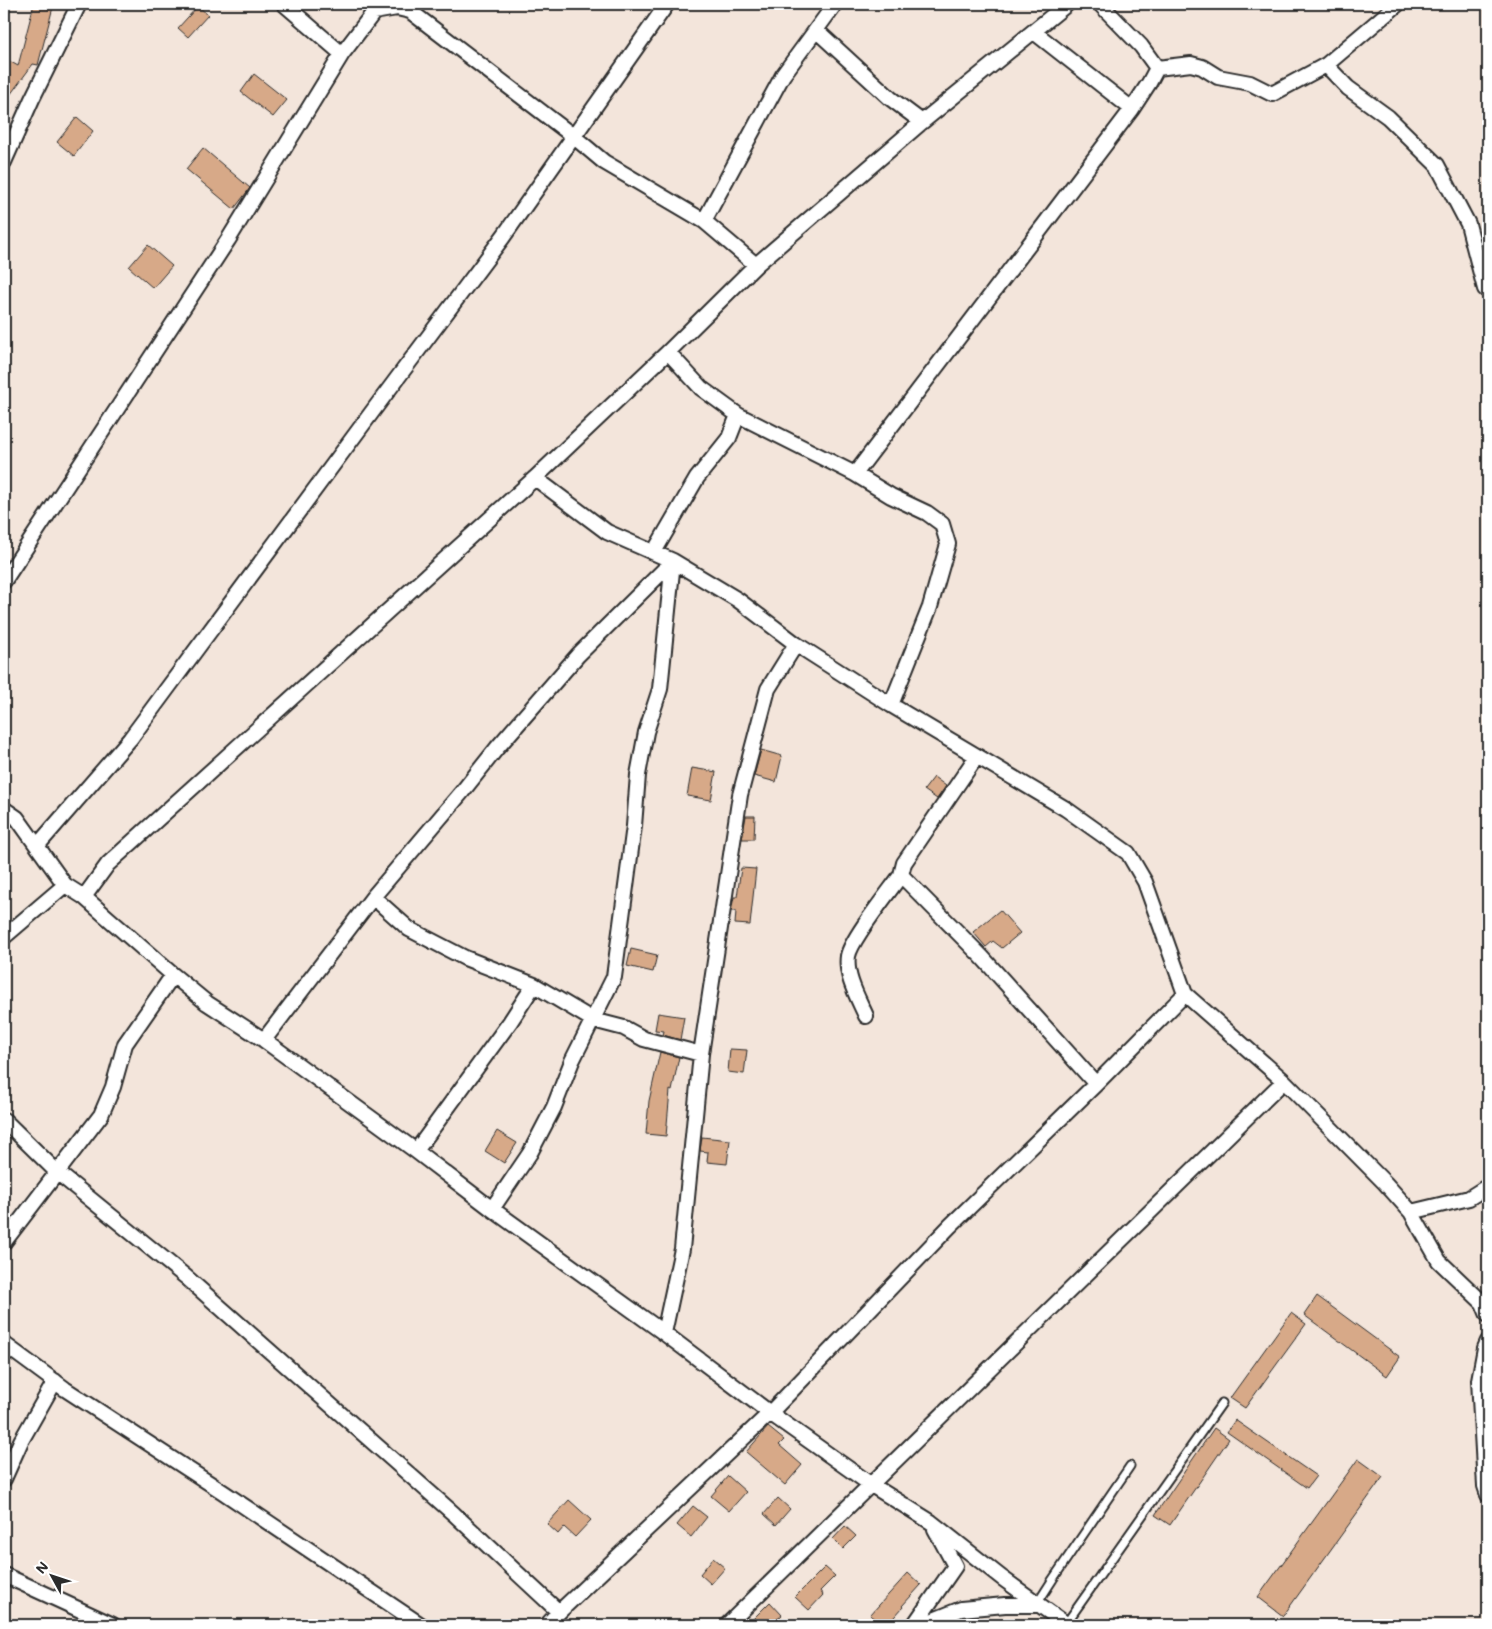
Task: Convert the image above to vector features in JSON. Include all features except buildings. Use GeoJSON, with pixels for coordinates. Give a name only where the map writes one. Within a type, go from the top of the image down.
{"type":"FeatureCollection","features":[{"type":"Feature","properties":{"kind":"street"},"geometry":{"type":"LineString","coordinates":[[4,162],[32,99],[79,4]]}},
{"type":"Feature","properties":{"kind":"street"},"geometry":{"type":"LineString","coordinates":[[284,4],[342,54]]}},
{"type":"Feature","properties":{"kind":"street"},"geometry":{"type":"LineString","coordinates":[[37,846],[130,739],[503,237],[666,4]]}},
{"type":"Feature","properties":{"kind":"street"},"geometry":{"type":"LineString","coordinates":[[704,221],[783,75],[835,4]]}},
{"type":"Feature","properties":{"kind":"street"},"geometry":{"type":"LineString","coordinates":[[84,897],[108,864],[535,478],[668,352],[756,265],[922,122],[1068,4]]}},
{"type":"Feature","properties":{"kind":"street"},"geometry":{"type":"LineString","coordinates":[[1100,4],[1141,46],[1158,68]]}},
{"type":"Feature","properties":{"kind":"street"},"geometry":{"type":"LineString","coordinates":[[1158,68],[1191,64],[1202,67],[1218,77],[1250,83],[1272,94],[1326,65],[1398,4]]}},
{"type":"Feature","properties":{"kind":"street"},"geometry":{"type":"LineString","coordinates":[[4,582],[228,240],[342,54],[378,8],[397,8],[410,11],[604,162],[704,221],[756,265]]}},
{"type":"Feature","properties":{"kind":"street"},"geometry":{"type":"LineString","coordinates":[[816,30],[890,98],[922,122]]}},
{"type":"Feature","properties":{"kind":"street"},"geometry":{"type":"LineString","coordinates":[[1034,32],[1132,109]]}},
{"type":"Feature","properties":{"kind":"street"},"geometry":{"type":"LineString","coordinates":[[1326,65],[1348,88],[1388,117],[1437,166],[1468,224],[1485,288]]}},
{"type":"Feature","properties":{"kind":"street"},"geometry":{"type":"LineString","coordinates":[[856,474],[1132,109],[1158,68]]}},
{"type":"Feature","properties":{"kind":"street"},"geometry":{"type":"LineString","coordinates":[[668,352],[701,388],[738,415],[856,474],[891,496],[927,513],[942,524],[948,544],[930,607],[891,705]]}},
{"type":"Feature","properties":{"kind":"street"},"geometry":{"type":"LineString","coordinates":[[654,552],[697,478],[729,438],[738,415]]}},
{"type":"Feature","properties":{"kind":"street"},"geometry":{"type":"LineString","coordinates":[[535,478],[607,532],[673,561],[738,600],[796,644],[891,705],[1066,809],[1128,853],[1145,882],[1185,994],[1284,1081],[1385,1183],[1411,1212],[1439,1261],[1483,1303],[1488,1315]]}},
{"type":"Feature","properties":{"kind":"street"},"geometry":{"type":"LineString","coordinates":[[264,1040],[373,897],[497,748],[578,655],[673,561]]}},
{"type":"Feature","properties":{"kind":"street"},"geometry":{"type":"LineString","coordinates":[[492,1209],[538,1138],[554,1107],[572,1061],[614,977],[638,775],[646,732],[660,689],[673,561]]}},
{"type":"Feature","properties":{"kind":"street"},"geometry":{"type":"LineString","coordinates":[[664,1333],[682,1248],[701,1054],[740,795],[768,689],[796,644]]}},
{"type":"Feature","properties":{"kind":"street"},"geometry":{"type":"LineString","coordinates":[[866,1016],[854,990],[848,956],[854,942],[901,875],[904,862],[977,756]]}},
{"type":"Feature","properties":{"kind":"street"},"geometry":{"type":"LineString","coordinates":[[4,810],[18,818],[65,885],[84,897],[207,1003],[264,1040],[770,1413],[870,1484],[932,1522],[1037,1605],[1066,1625]]}},
{"type":"Feature","properties":{"kind":"street"},"geometry":{"type":"LineString","coordinates":[[901,875],[982,957],[1096,1084]]}},
{"type":"Feature","properties":{"kind":"street"},"geometry":{"type":"LineString","coordinates":[[4,937],[65,885]]}},
{"type":"Feature","properties":{"kind":"street"},"geometry":{"type":"LineString","coordinates":[[373,897],[409,929],[465,958],[534,985],[593,1020],[624,1028],[644,1039],[701,1054]]}},
{"type":"Feature","properties":{"kind":"street"},"geometry":{"type":"LineString","coordinates":[[4,1242],[101,1115],[113,1088],[125,1044],[173,975]]}},
{"type":"Feature","properties":{"kind":"street"},"geometry":{"type":"LineString","coordinates":[[416,1151],[510,1022],[534,985]]}},
{"type":"Feature","properties":{"kind":"street"},"geometry":{"type":"LineString","coordinates":[[547,1625],[770,1413],[950,1226],[1096,1084],[1185,994]]}},
{"type":"Feature","properties":{"kind":"street"},"geometry":{"type":"LineString","coordinates":[[727,1625],[1284,1081]]}},
{"type":"Feature","properties":{"kind":"street"},"geometry":{"type":"LineString","coordinates":[[4,1120],[57,1172],[193,1283],[454,1514],[559,1612]]}},
{"type":"Feature","properties":{"kind":"street"},"geometry":{"type":"LineString","coordinates":[[1411,1212],[1469,1198],[1488,1186]]}},
{"type":"Feature","properties":{"kind":"street"},"geometry":{"type":"LineString","coordinates":[[1488,1341],[1479,1380],[1485,1486],[1488,1495]]}},
{"type":"Feature","properties":{"kind":"street"},"geometry":{"type":"LineString","coordinates":[[4,1344],[55,1382],[421,1625]]}},
{"type":"Feature","properties":{"kind":"street"},"geometry":{"type":"LineString","coordinates":[[4,1479],[21,1441],[55,1382]]}},
{"type":"Feature","properties":{"kind":"street"},"geometry":{"type":"LineString","coordinates":[[914,1625],[955,1566],[932,1522]]}},
{"type":"Feature","properties":{"kind":"street"},"geometry":{"type":"LineString","coordinates":[[4,1576],[113,1625]]}},
{"type":"Feature","properties":{"kind":"street"},"geometry":{"type":"LineString","coordinates":[[922,1625],[961,1609],[1005,1605],[1037,1605]]}},
{"type":"Feature","properties":{"kind":"lane"},"geometry":{"type":"LineString","coordinates":[[1066,1625],[1222,1404]]}},
{"type":"Feature","properties":{"kind":"lane"},"geometry":{"type":"LineString","coordinates":[[1037,1605],[1130,1466]]}}]}
